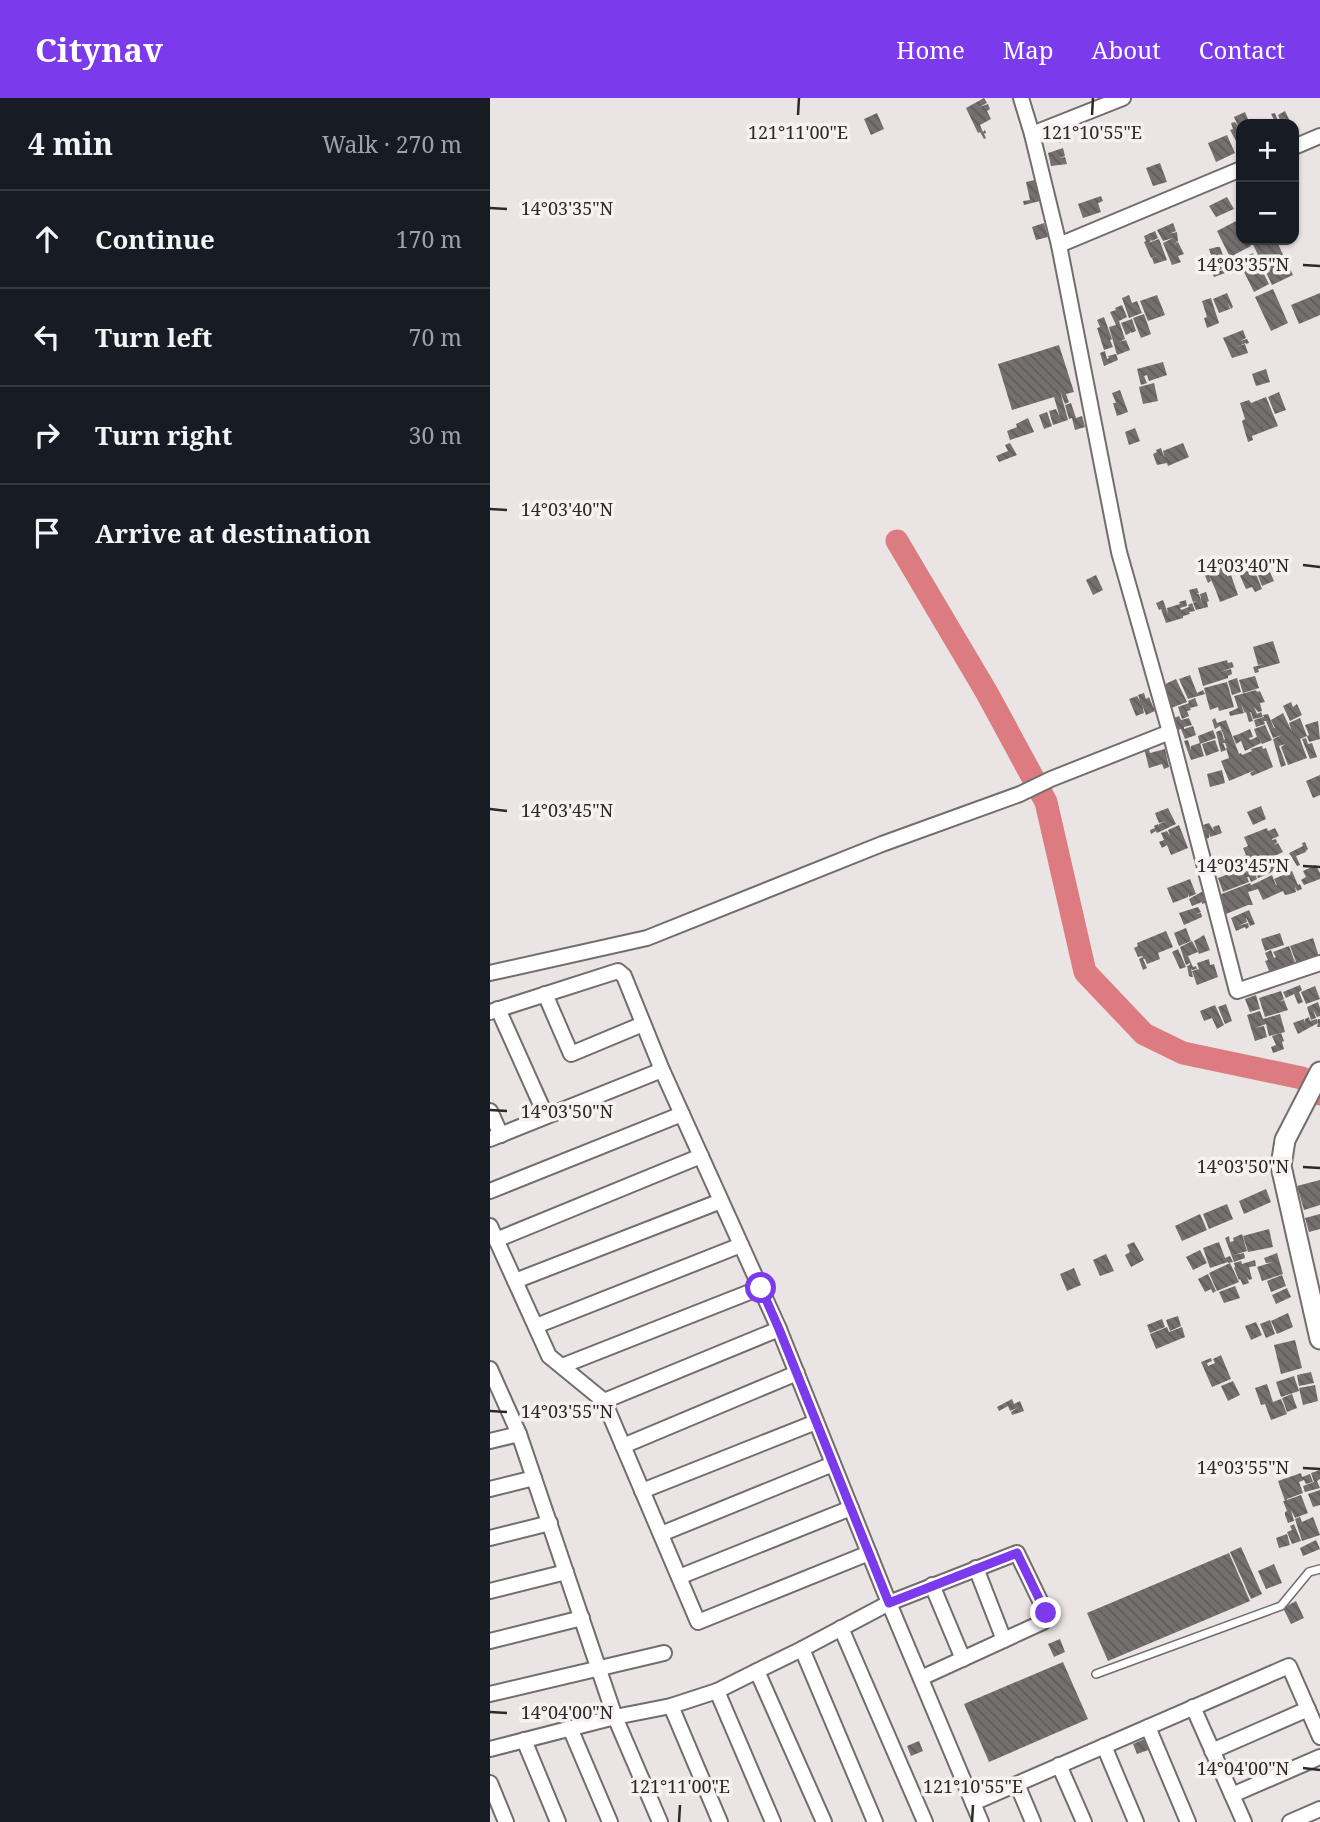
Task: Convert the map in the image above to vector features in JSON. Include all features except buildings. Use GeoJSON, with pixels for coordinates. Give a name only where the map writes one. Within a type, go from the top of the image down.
{"type":"FeatureCollection","features":[{"type":"Feature","properties":{"kind":"street"},"geometry":{"type":"LineString","coordinates":[[1021,98],[1059,245],[1119,552],[1170,732],[1237,991],[1320,963]]}},
{"type":"Feature","properties":{"kind":"street"},"geometry":{"type":"LineString","coordinates":[[1032,134],[1123,98]]}},
{"type":"Feature","properties":{"kind":"street"},"geometry":{"type":"LineString","coordinates":[[1299,145],[1320,136]]}},
{"type":"Feature","properties":{"kind":"street"},"geometry":{"type":"LineString","coordinates":[[1059,245],[1236,171]]}},
{"type":"Feature","properties":{"kind":"street"},"geometry":{"type":"LineString","coordinates":[[490,973],[647,938],[881,844],[1020,794],[1170,732]]}},
{"type":"Feature","properties":{"kind":"street"},"geometry":{"type":"LineString","coordinates":[[546,1116],[494,1011],[618,971],[624,975],[662,1070],[779,1329],[981,1822]]}},
{"type":"Feature","properties":{"kind":"street"},"geometry":{"type":"LineString","coordinates":[[545,995],[571,1054],[643,1024]]}},
{"type":"Feature","properties":{"kind":"street"},"geometry":{"type":"LineString","coordinates":[[490,1111],[495,1137],[662,1070]]}},
{"type":"Feature","properties":{"kind":"street"},"geometry":{"type":"LineString","coordinates":[[1320,1072],[1285,1140],[1281,1166],[1320,1339]]}},
{"type":"Feature","properties":{"kind":"street"},"geometry":{"type":"LineString","coordinates":[[490,1191],[682,1114]]}},
{"type":"Feature","properties":{"kind":"street"},"geometry":{"type":"LineString","coordinates":[[496,1240],[701,1156]]}},
{"type":"Feature","properties":{"kind":"street"},"geometry":{"type":"LineString","coordinates":[[515,1281],[721,1201]]}},
{"type":"Feature","properties":{"kind":"street"},"geometry":{"type":"LineString","coordinates":[[490,1226],[549,1356],[604,1401],[698,1622],[869,1553]]}},
{"type":"Feature","properties":{"kind":"street"},"geometry":{"type":"LineString","coordinates":[[536,1326],[741,1245]]}},
{"type":"Feature","properties":{"kind":"street"},"geometry":{"type":"LineString","coordinates":[[562,1366],[761,1288]]}},
{"type":"Feature","properties":{"kind":"street"},"geometry":{"type":"LineString","coordinates":[[604,1401],[779,1329]]}},
{"type":"Feature","properties":{"kind":"street"},"geometry":{"type":"LineString","coordinates":[[490,1369],[494,1389],[519,1434],[615,1717],[660,1822]]}},
{"type":"Feature","properties":{"kind":"street"},"geometry":{"type":"LineString","coordinates":[[623,1446],[797,1373]]}},
{"type":"Feature","properties":{"kind":"street"},"geometry":{"type":"LineString","coordinates":[[642,1491],[816,1422]]}},
{"type":"Feature","properties":{"kind":"street"},"geometry":{"type":"LineString","coordinates":[[490,1441],[519,1434]]}},
{"type":"Feature","properties":{"kind":"street"},"geometry":{"type":"LineString","coordinates":[[661,1534],[833,1464]]}},
{"type":"Feature","properties":{"kind":"street"},"geometry":{"type":"LineString","coordinates":[[490,1489],[534,1478]]}},
{"type":"Feature","properties":{"kind":"street"},"geometry":{"type":"LineString","coordinates":[[679,1577],[851,1508]]}},
{"type":"Feature","properties":{"kind":"street"},"geometry":{"type":"LineString","coordinates":[[490,1538],[550,1523]]}},
{"type":"Feature","properties":{"kind":"street"},"geometry":{"type":"LineString","coordinates":[[490,1749],[615,1717],[671,1706],[717,1690],[889,1603],[1017,1553],[1046,1613],[1043,1622],[921,1678]]}},
{"type":"Feature","properties":{"kind":"street"},"geometry":{"type":"LineString","coordinates":[[976,1568],[1004,1640]]}},
{"type":"Feature","properties":{"kind":"street"},"geometry":{"type":"LineString","coordinates":[[490,1591],[566,1572]]}},
{"type":"Feature","properties":{"kind":"street"},"geometry":{"type":"LineString","coordinates":[[932,1585],[963,1659]]}},
{"type":"Feature","properties":{"kind":"street"},"geometry":{"type":"LineString","coordinates":[[490,1641],[582,1618]]}},
{"type":"Feature","properties":{"kind":"street"},"geometry":{"type":"LineString","coordinates":[[841,1628],[925,1822]]}},
{"type":"Feature","properties":{"kind":"street"},"geometry":{"type":"LineString","coordinates":[[802,1649],[875,1822]]}},
{"type":"Feature","properties":{"kind":"street"},"geometry":{"type":"LineString","coordinates":[[490,1694],[664,1653]]}},
{"type":"Feature","properties":{"kind":"street"},"geometry":{"type":"LineString","coordinates":[[973,1803],[1289,1666],[1320,1737]]}},
{"type":"Feature","properties":{"kind":"street"},"geometry":{"type":"LineString","coordinates":[[757,1671],[824,1822]]}},
{"type":"Feature","properties":{"kind":"street"},"geometry":{"type":"LineString","coordinates":[[717,1690],[773,1822]]}},
{"type":"Feature","properties":{"kind":"street"},"geometry":{"type":"LineString","coordinates":[[671,1706],[720,1822]]}},
{"type":"Feature","properties":{"kind":"street"},"geometry":{"type":"LineString","coordinates":[[1194,1707],[1244,1822]]}},
{"type":"Feature","properties":{"kind":"street"},"geometry":{"type":"LineString","coordinates":[[1212,1751],[1308,1709]]}},
{"type":"Feature","properties":{"kind":"street"},"geometry":{"type":"LineString","coordinates":[[1148,1727],[1188,1822]]}},
{"type":"Feature","properties":{"kind":"street"},"geometry":{"type":"LineString","coordinates":[[570,1728],[610,1822]]}},
{"type":"Feature","properties":{"kind":"street"},"geometry":{"type":"LineString","coordinates":[[524,1740],[558,1822]]}},
{"type":"Feature","properties":{"kind":"street"},"geometry":{"type":"LineString","coordinates":[[1104,1746],[1136,1822]]}},
{"type":"Feature","properties":{"kind":"street"},"geometry":{"type":"LineString","coordinates":[[1232,1795],[1320,1757]]}},
{"type":"Feature","properties":{"kind":"street"},"geometry":{"type":"LineString","coordinates":[[1059,1765],[1084,1822]]}},
{"type":"Feature","properties":{"kind":"street"},"geometry":{"type":"LineString","coordinates":[[490,1783],[506,1822]]}},
{"type":"Feature","properties":{"kind":"street"},"geometry":{"type":"LineString","coordinates":[[1017,1784],[1034,1822]]}},
{"type":"Feature","properties":{"kind":"street"},"geometry":{"type":"LineString","coordinates":[[1290,1822],[1320,1809]]}},
{"type":"Feature","properties":{"kind":"lane"},"geometry":{"type":"LineString","coordinates":[[1096,1674],[1281,1606],[1309,1572],[1320,1569]]}},
{"type":"Feature","properties":{"kind":"waterway"},"geometry":{"type":"LineString","coordinates":[[897,541],[987,693],[1046,802],[1085,972],[1144,1034],[1183,1053],[1302,1078],[1320,1094]]}},
{"type":"Feature","properties":{"kind":"route"},"geometry":{"type":"LineString","coordinates":[[761,1288],[889,1603],[1014,1552],[1019,1555],[1046,1613]]}}]}
